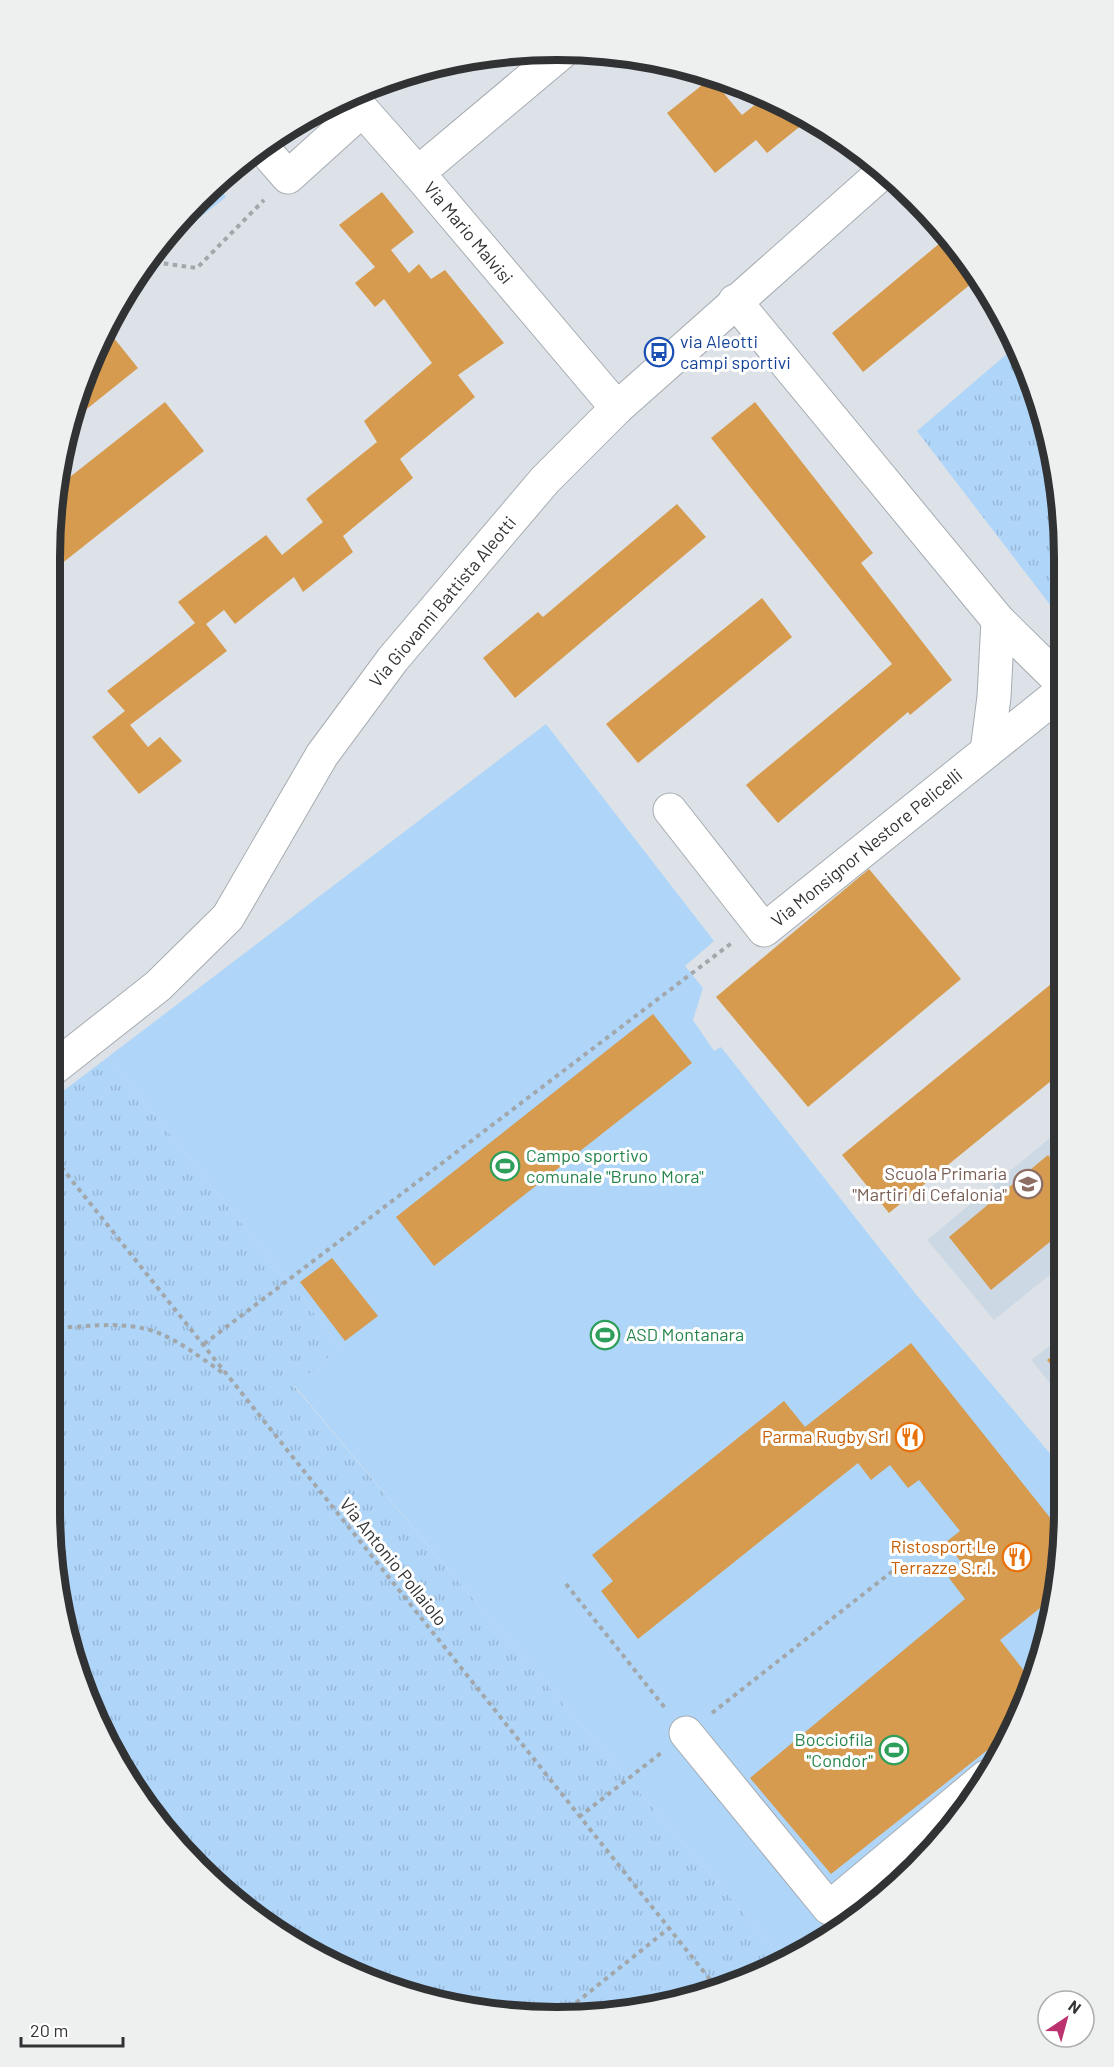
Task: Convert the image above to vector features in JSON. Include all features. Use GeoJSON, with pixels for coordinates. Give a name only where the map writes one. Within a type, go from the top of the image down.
{"type":"FeatureCollection","features":[{"type":"Feature","properties":{"kind":"street","name":"Via Mario Malvisi"},"geometry":{"type":"LineString","coordinates":[[551,60],[418,173],[617,408]]}},
{"type":"Feature","properties":{"kind":"street"},"geometry":{"type":"LineString","coordinates":[[268,153],[288,177],[356,104],[418,173]]}},
{"type":"Feature","properties":{"kind":"street","name":"Via Giovanni Battista Aleotti"},"geometry":{"type":"LineString","coordinates":[[60,1063],[158,986],[228,917],[322,755],[393,659],[545,480],[617,408],[877,177]]}},
{"type":"Feature","properties":{"kind":"street"},"geometry":{"type":"LineString","coordinates":[[735,301],[998,620],[1054,675]]}},
{"type":"Feature","properties":{"kind":"street"},"geometry":{"type":"LineString","coordinates":[[987,751],[994,697],[998,620]]}},
{"type":"Feature","properties":{"kind":"street","name":"Via Monsignor Nestore Pelicelli"},"geometry":{"type":"LineString","coordinates":[[670,810],[759,920],[764,930],[1054,698]]}},
{"type":"Feature","properties":{"kind":"street"},"geometry":{"type":"LineString","coordinates":[[686,1733],[834,1916],[959,1802]]}},
{"type":"Feature","properties":{"kind":"path"},"geometry":{"type":"LineString","coordinates":[[157,263],[197,268],[288,177]]}},
{"type":"Feature","properties":{"kind":"path"},"geometry":{"type":"LineString","coordinates":[[204,1344],[726,948],[759,920]]}},
{"type":"Feature","properties":{"kind":"path","name":"Via Antonio Pollaiolo"},"geometry":{"type":"LineString","coordinates":[[60,1165],[712,1982]]}},
{"type":"Feature","properties":{"kind":"path"},"geometry":{"type":"LineString","coordinates":[[60,1329],[112,1324],[149,1328],[174,1339],[226,1375]]}},
{"type":"Feature","properties":{"kind":"path"},"geometry":{"type":"LineString","coordinates":[[579,1817],[894,1570]]}},
{"type":"Feature","properties":{"kind":"path"},"geometry":{"type":"LineString","coordinates":[[566,1584],[686,1733]]}},
{"type":"Feature","properties":{"kind":"path"},"geometry":{"type":"LineString","coordinates":[[571,2007],[668,1929]]}},
{"type":"Feature","properties":{"kind":"shaded area","name":"Scuola Primaria \"Martiri di Cefalonia\""},"geometry":{"type":"Polygon","coordinates":[[[1054,1135],[1054,1271],[994,1320],[927,1240],[1054,1135]]]}},
{"type":"Feature","properties":{"kind":"shaded area"},"geometry":{"type":"Polygon","coordinates":[[[1054,1343],[1054,1388],[1031,1360],[1054,1343]]]}},
{"type":"Feature","properties":{"kind":"green space"},"geometry":{"type":"Polygon","coordinates":[[[221,191],[226,197],[180,233],[221,191]]]}},
{"type":"Feature","properties":{"kind":"green space"},"geometry":{"type":"Polygon","coordinates":[[[1009,352],[1028,397],[1037,428],[1050,492],[1053,524],[1054,610],[917,431],[1009,352]]]}},
{"type":"Feature","properties":{"kind":"green space","name":"Campo sportivo comunale \"Bruno Mora\""},"geometry":{"type":"Polygon","coordinates":[[[546,724],[714,941],[685,966],[703,988],[693,1020],[714,1051],[721,1047],[914,1292],[1054,1458],[1053,1543],[1050,1575],[1028,1670],[1003,1730],[970,1786],[931,1838],[885,1884],[833,1923],[779,1955],[484,1612],[294,1385],[341,1347],[108,1057],[546,724]]]}},
{"type":"Feature","properties":{"kind":"green space"},"geometry":{"type":"Polygon","coordinates":[[[108,1057],[341,1347],[294,1386],[484,1612],[779,1955],[717,1981],[622,2003],[590,2006],[524,2006],[460,1997],[397,1981],[337,1956],[308,1940],[254,1904],[229,1884],[183,1838],[144,1786],[111,1730],[86,1670],[64,1575],[60,1510],[60,1093],[108,1057]]]}},
{"type":"Feature","properties":{"kind":"building"},"geometry":{"type":"Polygon","coordinates":[[[705,83],[718,86],[742,115],[758,103],[802,125],[767,153],[756,140],[715,173],[667,113],[705,83]]]}},
{"type":"Feature","properties":{"kind":"building"},"geometry":{"type":"Polygon","coordinates":[[[382,192],[414,232],[391,250],[409,273],[419,264],[431,279],[445,270],[504,343],[458,375],[475,397],[400,459],[413,478],[343,536],[353,552],[303,592],[294,577],[235,624],[224,610],[206,624],[227,651],[130,725],[148,747],[160,737],[182,761],[139,794],[92,737],[125,711],[107,691],[195,623],[178,602],[266,535],[282,555],[323,522],[306,499],[377,442],[364,421],[432,363],[384,299],[375,307],[355,283],[375,267],[339,225],[382,192]]]}},
{"type":"Feature","properties":{"kind":"building"},"geometry":{"type":"Polygon","coordinates":[[[941,242],[972,283],[863,372],[832,333],[941,242]]]}},
{"type":"Feature","properties":{"kind":"building"},"geometry":{"type":"Polygon","coordinates":[[[112,335],[138,368],[81,413],[112,335]]]}},
{"type":"Feature","properties":{"kind":"building"},"geometry":{"type":"Polygon","coordinates":[[[165,402],[204,451],[60,565],[61,524],[66,480],[165,402]]]}},
{"type":"Feature","properties":{"kind":"building"},"geometry":{"type":"Polygon","coordinates":[[[755,402],[873,553],[861,563],[952,680],[910,715],[908,712],[778,823],[746,785],[892,664],[711,438],[755,402]]]}},
{"type":"Feature","properties":{"kind":"building"},"geometry":{"type":"Polygon","coordinates":[[[677,504],[706,537],[515,698],[483,658],[538,612],[543,617],[677,504]]]}},
{"type":"Feature","properties":{"kind":"building"},"geometry":{"type":"Polygon","coordinates":[[[762,598],[792,637],[638,763],[606,724],[762,598]]]}},
{"type":"Feature","properties":{"kind":"building"},"geometry":{"type":"Polygon","coordinates":[[[869,869],[961,979],[808,1107],[716,997],[869,869]]]}},
{"type":"Feature","properties":{"kind":"building"},"geometry":{"type":"Polygon","coordinates":[[[1054,982],[1054,1079],[889,1213],[842,1155],[1054,982]]]}},
{"type":"Feature","properties":{"kind":"building"},"geometry":{"type":"Polygon","coordinates":[[[653,1014],[692,1063],[434,1266],[396,1217],[653,1014]]]}},
{"type":"Feature","properties":{"kind":"building"},"geometry":{"type":"Polygon","coordinates":[[[1048,1155],[1054,1162],[1054,1239],[991,1290],[949,1237],[1048,1155]]]}},
{"type":"Feature","properties":{"kind":"building"},"geometry":{"type":"Polygon","coordinates":[[[332,1258],[378,1316],[345,1341],[300,1282],[332,1258]]]}},
{"type":"Feature","properties":{"kind":"building"},"geometry":{"type":"Polygon","coordinates":[[[911,1343],[1054,1522],[1050,1575],[1044,1605],[1000,1640],[1026,1674],[995,1744],[831,1874],[750,1778],[965,1599],[949,1578],[964,1566],[946,1542],[960,1531],[919,1480],[908,1488],[890,1465],[871,1480],[858,1463],[638,1639],[601,1591],[613,1581],[592,1555],[784,1401],[805,1427],[911,1343]]]}},
{"type":"Feature","properties":{"kind":"building"},"geometry":{"type":"Polygon","coordinates":[[[1054,1355],[1054,1368],[1047,1360],[1054,1355]]]}},
{"type":"Feature","properties":{"kind":"place","name":"via Aleotti campi sportivi"},"geometry":{"type":"Point","coordinates":[659,352]}},
{"type":"Feature","properties":{"kind":"place","name":"Campo sportivo comunale \"Bruno Mora\""},"geometry":{"type":"Point","coordinates":[505,1166]}},
{"type":"Feature","properties":{"kind":"place","name":"Scuola Primaria \"Martiri di Cefalonia\""},"geometry":{"type":"Point","coordinates":[1028,1184]}},
{"type":"Feature","properties":{"kind":"place","name":"ASD Montanara"},"geometry":{"type":"Point","coordinates":[605,1335]}},
{"type":"Feature","properties":{"kind":"place","name":"Parma Rugby Srl"},"geometry":{"type":"Point","coordinates":[910,1437]}},
{"type":"Feature","properties":{"kind":"place","name":"Ristosport Le Terrazze S.r.l."},"geometry":{"type":"Point","coordinates":[1017,1557]}},
{"type":"Feature","properties":{"kind":"place","name":"Bocciofila \"Condor\""},"geometry":{"type":"Point","coordinates":[894,1750]}}]}
